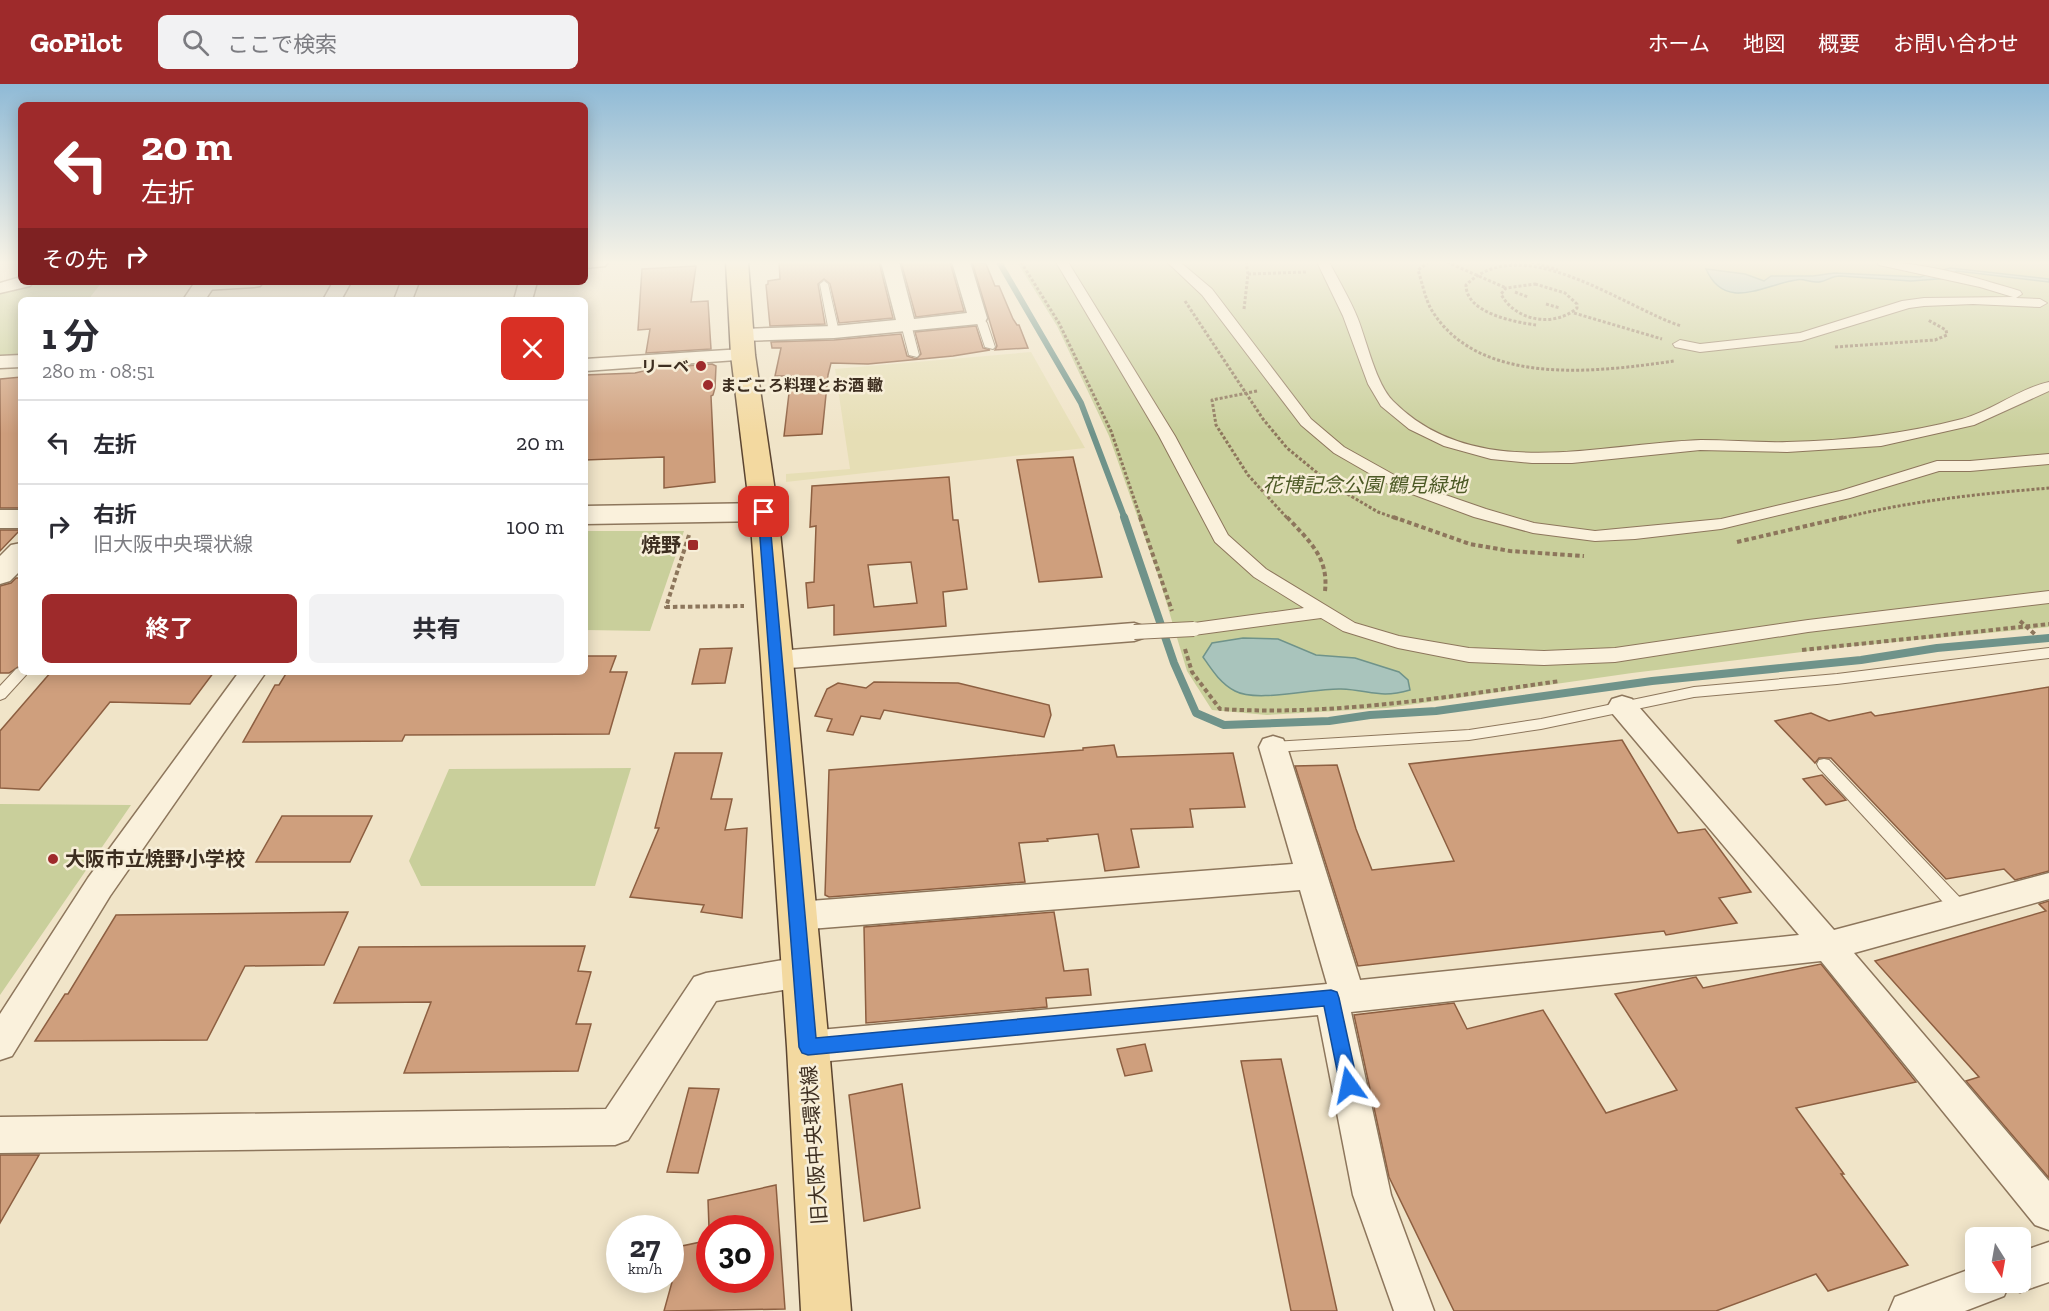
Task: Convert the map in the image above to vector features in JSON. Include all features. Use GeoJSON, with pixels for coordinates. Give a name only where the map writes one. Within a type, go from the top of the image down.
{"type":"FeatureCollection","features":[{"type":"Feature","properties":{"kind":"main road","name":"旧大阪中央環状線"},"geometry":{"type":"LineString","coordinates":[[741,319],[764,512],[777,660],[808,1047],[826,1311]]}},
{"type":"Feature","properties":{"kind":"street"},"geometry":{"type":"LineString","coordinates":[[905,319],[906,324]]}},
{"type":"Feature","properties":{"kind":"street"},"geometry":{"type":"LineString","coordinates":[[588,365],[834,332],[963,319]]}},
{"type":"Feature","properties":{"kind":"street"},"geometry":{"type":"LineString","coordinates":[[1097,319],[1167,436],[1221,538],[1260,573],[1322,612],[1349,627],[1398,642],[1469,655],[1544,658],[1615,655],[1808,626],[2049,597]]}},
{"type":"Feature","properties":{"kind":"street"},"geometry":{"type":"LineString","coordinates":[[1229,319],[1306,422],[1339,450],[1399,484],[1480,513],[1533,528],[1595,536],[1635,534],[1721,524],[1844,495],[1937,466],[1970,466],[2049,459]]}},
{"type":"Feature","properties":{"kind":"street"},"geometry":{"type":"LineString","coordinates":[[1351,319],[1375,384],[1386,403],[1414,426],[1449,443],[1491,454],[1532,458],[1572,458],[1700,445],[1787,447],[1881,441],[1969,422],[2049,386]]}},
{"type":"Feature","properties":{"kind":"street"},"geometry":{"type":"LineString","coordinates":[[1680,344],[1701,347],[1801,337],[1859,319]]}},
{"type":"Feature","properties":{"kind":"street"},"geometry":{"type":"LineString","coordinates":[[0,362],[18,361]]}},
{"type":"Feature","properties":{"kind":"street"},"geometry":{"type":"LineString","coordinates":[[588,515],[764,512]]}},
{"type":"Feature","properties":{"kind":"street"},"geometry":{"type":"LineString","coordinates":[[0,519],[18,519]]}},
{"type":"Feature","properties":{"kind":"street"},"geometry":{"type":"LineString","coordinates":[[0,574],[18,555]]}},
{"type":"Feature","properties":{"kind":"street"},"geometry":{"type":"LineString","coordinates":[[1188,635],[1322,612]]}},
{"type":"Feature","properties":{"kind":"street"},"geometry":{"type":"LineString","coordinates":[[777,660],[1134,632]]}},
{"type":"Feature","properties":{"kind":"street"},"geometry":{"type":"LineString","coordinates":[[0,1044],[99,887],[251,675]]}},
{"type":"Feature","properties":{"kind":"street"},"geometry":{"type":"LineString","coordinates":[[1622,706],[1828,946],[2049,1211]]}},
{"type":"Feature","properties":{"kind":"street"},"geometry":{"type":"LineString","coordinates":[[1273,747],[1311,876],[1339,997],[1372,1195],[1414,1311]]}},
{"type":"Feature","properties":{"kind":"street"},"geometry":{"type":"LineString","coordinates":[[797,916],[1311,876]]}},
{"type":"Feature","properties":{"kind":"street"},"geometry":{"type":"LineString","coordinates":[[808,1047],[1339,997],[1828,946],[2049,886]]}},
{"type":"Feature","properties":{"kind":"street"},"geometry":{"type":"LineString","coordinates":[[0,1134],[615,1127],[706,987],[801,972]]}},
{"type":"Feature","properties":{"kind":"street"},"geometry":{"type":"LineString","coordinates":[[2031,1268],[2049,1262]]}},
{"type":"Feature","properties":{"kind":"street"},"geometry":{"type":"LineString","coordinates":[[1909,1311],[1965,1291]]}},
{"type":"Feature","properties":{"kind":"lane"},"geometry":{"type":"LineString","coordinates":[[831,319],[834,332]]}},
{"type":"Feature","properties":{"kind":"lane"},"geometry":{"type":"LineString","coordinates":[[979,319],[990,347]]}},
{"type":"Feature","properties":{"kind":"lane"},"geometry":{"type":"LineString","coordinates":[[906,324],[914,355]]}},
{"type":"Feature","properties":{"kind":"lane"},"geometry":{"type":"LineString","coordinates":[[1134,632],[1188,635]]}},
{"type":"Feature","properties":{"kind":"lane"},"geometry":{"type":"LineString","coordinates":[[1273,747],[1469,735],[1541,724],[1694,692],[1837,679],[2049,653]]}},
{"type":"Feature","properties":{"kind":"lane"},"geometry":{"type":"LineString","coordinates":[[0,695],[18,675]]}},
{"type":"Feature","properties":{"kind":"lane"},"geometry":{"type":"LineString","coordinates":[[1824,764],[1961,910]]}},
{"type":"Feature","properties":{"kind":"path"},"geometry":{"type":"LineString","coordinates":[[1057,319],[1111,431],[1175,620]]}},
{"type":"Feature","properties":{"kind":"path"},"geometry":{"type":"LineString","coordinates":[[1197,319],[1263,419],[1287,448],[1332,485],[1378,512],[1470,544],[1557,556],[1589,556]]}},
{"type":"Feature","properties":{"kind":"path"},"geometry":{"type":"LineString","coordinates":[[1242,336],[1244,319]]}},
{"type":"Feature","properties":{"kind":"path"},"geometry":{"type":"LineString","coordinates":[[1436,319],[1457,341],[1505,362],[1531,369],[1590,370],[1678,360],[1690,356],[1701,347],[1682,327],[1665,319]]}},
{"type":"Feature","properties":{"kind":"path"},"geometry":{"type":"LineString","coordinates":[[1507,319],[1536,325]]}},
{"type":"Feature","properties":{"kind":"path"},"geometry":{"type":"LineString","coordinates":[[1595,319],[1680,344]]}},
{"type":"Feature","properties":{"kind":"path"},"geometry":{"type":"LineString","coordinates":[[1906,342],[1935,340],[1945,336],[1947,332],[1925,319]]}},
{"type":"Feature","properties":{"kind":"path"},"geometry":{"type":"LineString","coordinates":[[1280,389],[1247,392],[1212,400],[1216,425],[1248,475],[1318,552],[1326,583],[1322,612]]}},
{"type":"Feature","properties":{"kind":"path"},"geometry":{"type":"LineString","coordinates":[[1727,543],[1787,532],[1889,506],[1963,495],[2049,488]]}},
{"type":"Feature","properties":{"kind":"path"},"geometry":{"type":"LineString","coordinates":[[689,534],[666,607],[754,606]]}},
{"type":"Feature","properties":{"kind":"path"},"geometry":{"type":"LineString","coordinates":[[1998,602],[2040,638]]}},
{"type":"Feature","properties":{"kind":"path"},"geometry":{"type":"LineString","coordinates":[[1797,650],[2049,624]]}},
{"type":"Feature","properties":{"kind":"path"},"geometry":{"type":"LineString","coordinates":[[1188,635],[1192,672],[1220,709],[1266,712],[1387,705],[1568,679]]}},
{"type":"Feature","properties":{"kind":"shaded area"},"geometry":{"type":"Polygon","coordinates":[[[1031,352],[1085,448],[786,482],[786,474],[850,469],[835,369],[1031,352]]]}},
{"type":"Feature","properties":{"kind":"green space"},"geometry":{"type":"Polygon","coordinates":[[[0,319],[18,319],[18,356],[0,358],[0,319]]]}},
{"type":"Feature","properties":{"kind":"green space","name":"花博記念公園 鶴見緑地"},"geometry":{"type":"Polygon","coordinates":[[[1053,319],[2049,319],[2049,627],[1834,648],[1632,673],[1387,708],[1267,715],[1212,710],[1187,671],[1159,578],[1109,436],[1053,319]]]}},
{"type":"Feature","properties":{"kind":"green space"},"geometry":{"type":"Polygon","coordinates":[[[588,531],[684,531],[650,631],[588,630],[588,531]]]}},
{"type":"Feature","properties":{"kind":"green space"},"geometry":{"type":"Polygon","coordinates":[[[631,768],[595,886],[421,886],[409,861],[449,769],[631,768]]]}},
{"type":"Feature","properties":{"kind":"green space"},"geometry":{"type":"Polygon","coordinates":[[[0,804],[131,805],[0,995],[0,804]]]}},
{"type":"Feature","properties":{"kind":"water"},"geometry":{"type":"Polygon","coordinates":[[[1243,638],[1278,639],[1316,655],[1355,658],[1399,672],[1408,680],[1410,690],[1390,694],[1330,689],[1257,696],[1235,691],[1217,676],[1203,657],[1212,643],[1243,638]]]}},
{"type":"Feature","properties":{"kind":"building"},"geometry":{"type":"Polygon","coordinates":[[[639,319],[709,319],[711,349],[646,353],[650,329],[638,330],[639,319]]]}},
{"type":"Feature","properties":{"kind":"building"},"geometry":{"type":"Polygon","coordinates":[[[769,319],[824,319],[825,324],[770,326],[769,319]]]}},
{"type":"Feature","properties":{"kind":"building"},"geometry":{"type":"Polygon","coordinates":[[[838,319],[879,319],[839,323],[838,319]]]}},
{"type":"Feature","properties":{"kind":"building"},"geometry":{"type":"Polygon","coordinates":[[[989,319],[1013,319],[1019,325],[1028,348],[995,350],[997,346],[989,319]]]}},
{"type":"Feature","properties":{"kind":"building"},"geometry":{"type":"Polygon","coordinates":[[[976,326],[983,348],[990,350],[953,356],[868,364],[831,363],[822,434],[784,436],[791,376],[775,376],[781,348],[772,348],[771,342],[834,340],[901,334],[907,356],[916,359],[921,354],[915,332],[976,326]]]}},
{"type":"Feature","properties":{"kind":"building"},"geometry":{"type":"Polygon","coordinates":[[[712,364],[716,366],[715,388],[711,396],[715,482],[664,488],[664,457],[588,460],[588,375],[635,373],[644,371],[644,369],[712,364]]]}},
{"type":"Feature","properties":{"kind":"building"},"geometry":{"type":"Polygon","coordinates":[[[18,377],[18,508],[0,508],[0,379],[18,377]]]}},
{"type":"Feature","properties":{"kind":"building"},"geometry":{"type":"Polygon","coordinates":[[[1073,457],[1102,577],[1039,582],[1017,460],[1073,457]]]}},
{"type":"Feature","properties":{"kind":"building"},"geometry":{"type":"Polygon","coordinates":[[[949,477],[953,520],[958,520],[967,589],[943,592],[946,626],[834,635],[834,605],[808,608],[806,583],[814,582],[816,526],[810,527],[812,486],[949,477]],[[911,562],[868,565],[874,607],[917,603],[911,562]]]}},
{"type":"Feature","properties":{"kind":"building"},"geometry":{"type":"Polygon","coordinates":[[[0,530],[18,530],[18,532],[0,551],[0,530]]]}},
{"type":"Feature","properties":{"kind":"building"},"geometry":{"type":"Polygon","coordinates":[[[18,578],[18,667],[9,673],[0,673],[0,586],[18,578]]]}},
{"type":"Feature","properties":{"kind":"building"},"geometry":{"type":"Polygon","coordinates":[[[732,648],[725,683],[692,684],[700,649],[732,648]]]}},
{"type":"Feature","properties":{"kind":"building"},"geometry":{"type":"Polygon","coordinates":[[[588,656],[616,656],[610,672],[627,672],[609,734],[405,735],[402,741],[243,742],[275,685],[279,685],[285,675],[588,675],[588,656]]]}},
{"type":"Feature","properties":{"kind":"building"},"geometry":{"type":"Polygon","coordinates":[[[48,675],[212,675],[190,704],[110,702],[39,790],[0,788],[0,731],[48,675]]]}},
{"type":"Feature","properties":{"kind":"building"},"geometry":{"type":"Polygon","coordinates":[[[874,682],[958,683],[1049,705],[1051,715],[1044,737],[884,710],[880,719],[861,716],[853,735],[827,731],[832,719],[815,716],[827,689],[838,683],[866,688],[874,682]]]}},
{"type":"Feature","properties":{"kind":"building"},"geometry":{"type":"Polygon","coordinates":[[[2049,687],[2049,871],[2015,880],[2004,869],[1946,879],[1831,758],[1819,758],[1815,763],[1775,721],[1811,713],[1829,721],[1871,712],[1875,716],[2049,687]]]}},
{"type":"Feature","properties":{"kind":"building"},"geometry":{"type":"Polygon","coordinates":[[[1622,740],[1678,833],[1705,829],[1751,892],[1719,898],[1737,923],[1666,935],[1664,931],[1358,966],[1295,766],[1337,765],[1356,829],[1372,870],[1454,861],[1409,764],[1622,740]]]}},
{"type":"Feature","properties":{"kind":"building"},"geometry":{"type":"Polygon","coordinates":[[[1114,745],[1117,757],[1233,753],[1245,807],[1190,809],[1193,827],[1131,829],[1139,867],[1105,871],[1098,834],[1019,843],[1025,882],[829,897],[825,895],[829,770],[1083,750],[1083,748],[1114,745]]]}},
{"type":"Feature","properties":{"kind":"building"},"geometry":{"type":"Polygon","coordinates":[[[675,753],[722,753],[711,799],[732,799],[725,830],[747,828],[742,918],[701,912],[704,905],[630,897],[659,828],[655,828],[675,753]]]}},
{"type":"Feature","properties":{"kind":"building"},"geometry":{"type":"Polygon","coordinates":[[[1822,775],[1846,800],[1826,805],[1803,779],[1822,775]]]}},
{"type":"Feature","properties":{"kind":"building"},"geometry":{"type":"Polygon","coordinates":[[[282,816],[372,816],[350,862],[256,862],[282,816]]]}},
{"type":"Feature","properties":{"kind":"building"},"geometry":{"type":"Polygon","coordinates":[[[2049,901],[2049,1178],[1966,1081],[1979,1077],[1875,961],[2046,911],[2039,904],[2049,901]]]}},
{"type":"Feature","properties":{"kind":"building"},"geometry":{"type":"Polygon","coordinates":[[[348,912],[324,965],[245,966],[207,1040],[35,1041],[65,994],[68,994],[116,915],[348,912]]]}},
{"type":"Feature","properties":{"kind":"building"},"geometry":{"type":"Polygon","coordinates":[[[1054,912],[1064,971],[1088,969],[1091,995],[1046,998],[1047,1007],[866,1023],[864,927],[1054,912]]]}},
{"type":"Feature","properties":{"kind":"building"},"geometry":{"type":"Polygon","coordinates":[[[585,946],[578,971],[591,972],[576,1024],[591,1024],[578,1071],[404,1073],[431,1002],[334,1003],[359,947],[585,946]]]}},
{"type":"Feature","properties":{"kind":"building"},"geometry":{"type":"Polygon","coordinates":[[[1821,964],[1916,1082],[1796,1108],[1908,1265],[1828,1291],[1816,1274],[1716,1311],[1454,1311],[1389,1177],[1354,1015],[1454,1003],[1467,1029],[1543,1010],[1606,1113],[1677,1090],[1615,994],[1696,977],[1703,988],[1821,964]]]}},
{"type":"Feature","properties":{"kind":"building"},"geometry":{"type":"Polygon","coordinates":[[[1145,1044],[1152,1071],[1125,1076],[1117,1049],[1145,1044]]]}},
{"type":"Feature","properties":{"kind":"building"},"geometry":{"type":"Polygon","coordinates":[[[1281,1059],[1337,1311],[1291,1311],[1241,1061],[1281,1059]]]}},
{"type":"Feature","properties":{"kind":"building"},"geometry":{"type":"Polygon","coordinates":[[[902,1084],[920,1208],[864,1221],[849,1095],[902,1084]]]}},
{"type":"Feature","properties":{"kind":"building"},"geometry":{"type":"Polygon","coordinates":[[[689,1088],[719,1089],[698,1173],[667,1172],[689,1088]]]}},
{"type":"Feature","properties":{"kind":"building"},"geometry":{"type":"Polygon","coordinates":[[[0,1155],[39,1155],[0,1223],[0,1155]]]}},
{"type":"Feature","properties":{"kind":"building"},"geometry":{"type":"Polygon","coordinates":[[[776,1185],[785,1309],[664,1311],[669,1293],[684,1293],[684,1246],[696,1243],[696,1293],[774,1293],[774,1215],[709,1215],[708,1200],[776,1185]]]}},
{"type":"Feature","properties":{"kind":"waterway"},"geometry":{"type":"LineString","coordinates":[[1032,319],[1081,403],[1125,519]]}},
{"type":"Feature","properties":{"kind":"waterway"},"geometry":{"type":"LineString","coordinates":[[1124,517],[1174,663],[1196,713],[1224,725],[1329,721],[1370,715],[1436,711],[1652,681],[1861,660],[1937,648],[2049,638]]}},
{"type":"Feature","properties":{"kind":"place","name":"リーベ"},"geometry":{"type":"Point","coordinates":[701,366]}},
{"type":"Feature","properties":{"kind":"place","name":"まごころ料理とお酒 轍"},"geometry":{"type":"Point","coordinates":[708,385]}},
{"type":"Feature","properties":{"kind":"place","name":"焼野"},"geometry":{"type":"Point","coordinates":[693,545]}},
{"type":"Feature","properties":{"kind":"place","name":"大阪市立焼野小学校"},"geometry":{"type":"Point","coordinates":[53,859]}},
{"type":"Feature","properties":{"kind":"route"},"geometry":{"type":"LineString","coordinates":[[764,512],[808,1047],[1331,998],[1349,1085]]}}]}
